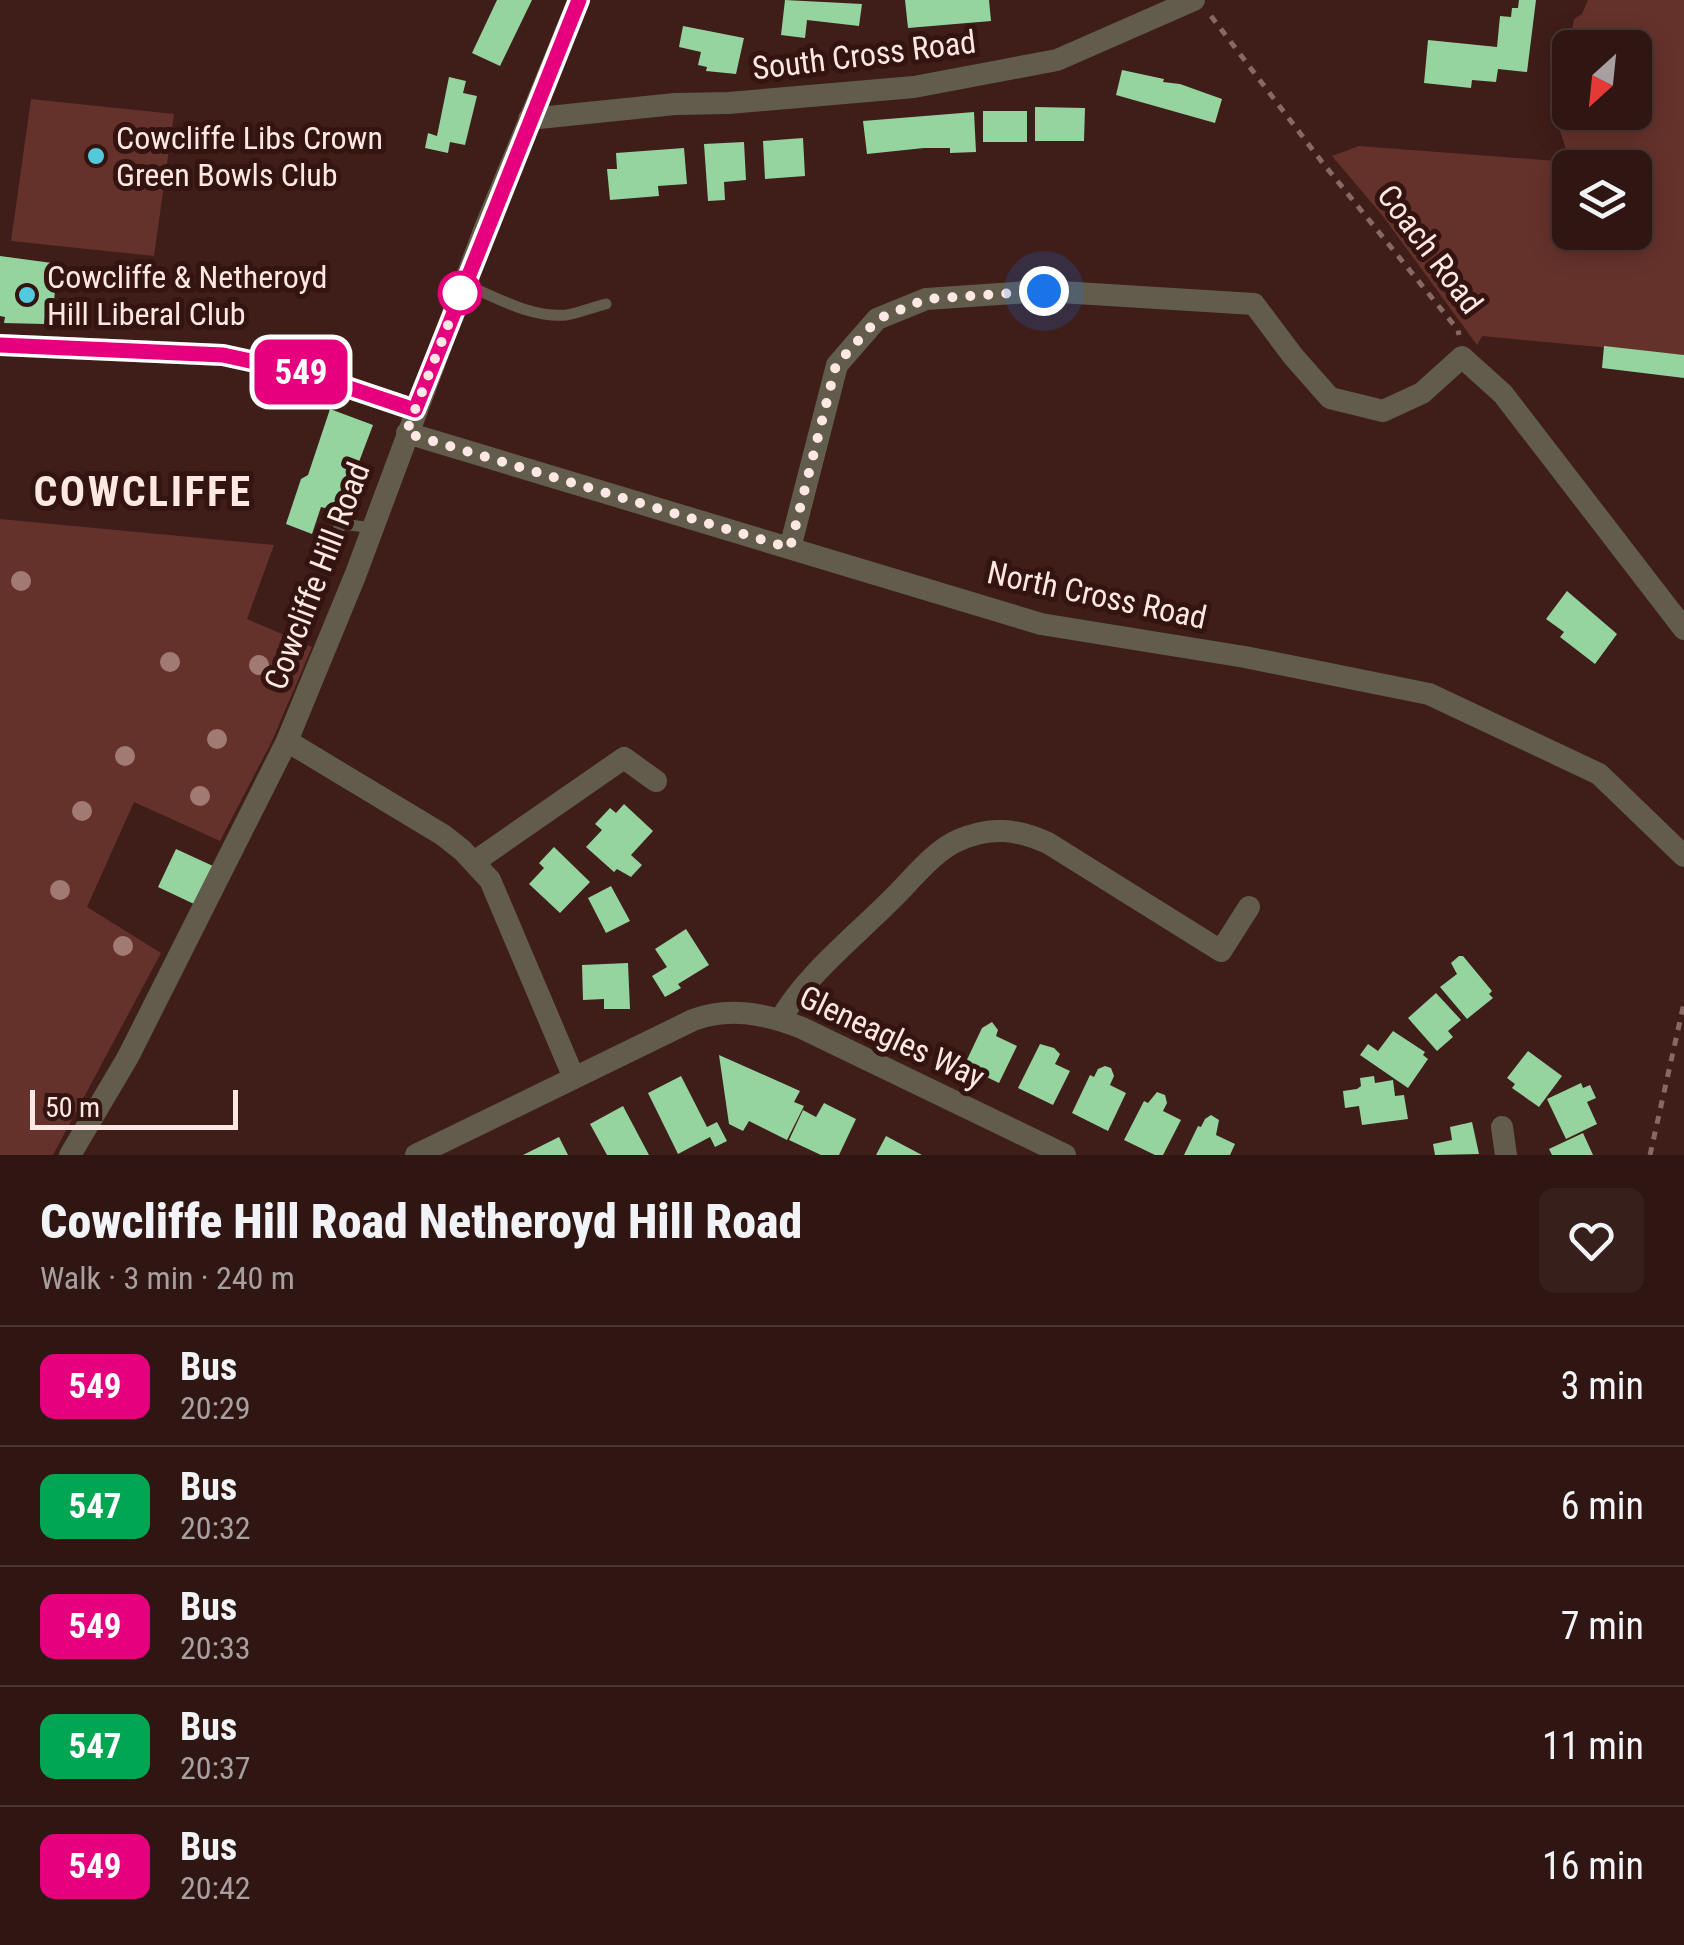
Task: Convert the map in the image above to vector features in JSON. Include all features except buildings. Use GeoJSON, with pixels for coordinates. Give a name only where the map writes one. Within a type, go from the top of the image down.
{"type":"FeatureCollection","features":[{"type":"Feature","properties":{"kind":"street","name":"Cowcliffe Hill Road"},"geometry":{"type":"LineString","coordinates":[[70,1155],[128,1057],[287,741],[578,0]]}},
{"type":"Feature","properties":{"kind":"street","name":"South Cross Road"},"geometry":{"type":"LineString","coordinates":[[529,119],[675,104],[914,88],[1057,60],[1202,7]]}},
{"type":"Feature","properties":{"kind":"street"},"geometry":{"type":"LineString","coordinates":[[790,548],[836,365],[878,319],[926,299],[1044,291],[1254,304],[1330,398],[1383,411],[1422,393],[1462,358]]}},
{"type":"Feature","properties":{"kind":"street"},"geometry":{"type":"LineString","coordinates":[[0,345],[223,355],[305,373],[415,410]]}},
{"type":"Feature","properties":{"kind":"street","name":"Coach Road"},"geometry":{"type":"LineString","coordinates":[[1462,358],[1503,394],[1684,629]]}},
{"type":"Feature","properties":{"kind":"street","name":"North Cross Road"},"geometry":{"type":"LineString","coordinates":[[406,433],[1041,624],[1245,657],[1429,694],[1599,774],[1684,856]]}},
{"type":"Feature","properties":{"kind":"street"},"geometry":{"type":"LineString","coordinates":[[287,741],[443,834],[490,880],[574,1078]]}},
{"type":"Feature","properties":{"kind":"street"},"geometry":{"type":"LineString","coordinates":[[474,862],[624,758],[656,780]]}},
{"type":"Feature","properties":{"kind":"street"},"geometry":{"type":"LineString","coordinates":[[780,1020],[805,985],[939,853],[972,835],[1002,829],[1037,838],[1220,951],[1249,907]]}},
{"type":"Feature","properties":{"kind":"street","name":"Gleneagles Way"},"geometry":{"type":"LineString","coordinates":[[416,1155],[712,1012],[732,1011],[780,1020],[1065,1155]]}},
{"type":"Feature","properties":{"kind":"street"},"geometry":{"type":"LineString","coordinates":[[1502,1127],[1506,1155]]}},
{"type":"Feature","properties":{"kind":"lane"},"geometry":{"type":"LineString","coordinates":[[464,284],[527,311],[546,314],[568,315],[606,304]]}},
{"type":"Feature","properties":{"kind":"lane"},"geometry":{"type":"LineString","coordinates":[[327,541],[344,524],[372,528]]}},
{"type":"Feature","properties":{"kind":"path","name":"Coach Road"},"geometry":{"type":"LineString","coordinates":[[1202,7],[1458,330],[1462,358]]}},
{"type":"Feature","properties":{"kind":"path"},"geometry":{"type":"LineString","coordinates":[[1650,1155],[1684,1004]]}},
{"type":"Feature","properties":{"kind":"shaded area"},"geometry":{"type":"Polygon","coordinates":[[[1588,0],[1684,0],[1684,355],[1482,336],[1477,345],[1382,215],[1332,156],[1359,146],[1552,161],[1552,250],[1652,250],[1652,150],[1566,150],[1560,130],[1652,130],[1652,30],[1572,30],[1574,19],[1582,14],[1588,0]]]}},
{"type":"Feature","properties":{"kind":"shaded area","name":"Cowcliffe Libs Crown Green Bowls Club"},"geometry":{"type":"Polygon","coordinates":[[[31,99],[174,114],[154,256],[11,241],[31,99]]]}},
{"type":"Feature","properties":{"kind":"shaded area"},"geometry":{"type":"Polygon","coordinates":[[[0,519],[274,545],[247,619],[312,647],[272,741],[220,841],[134,802],[87,907],[161,953],[53,1155],[0,1155],[0,519]]]}},
{"type":"Feature","properties":{"kind":"bus line","name":"549"},"geometry":{"type":"LineString","coordinates":[[0,345],[223,355],[305,373],[415,410],[579,0]]}},
{"type":"Feature","properties":{"kind":"place","name":"Cowcliffe Libs Crown Green Bowls Club"},"geometry":{"type":"Point","coordinates":[96,156]}},
{"type":"Feature","properties":{"kind":"place","name":"Cowcliffe & Netheroyd Hill Liberal Club"},"geometry":{"type":"Point","coordinates":[27,295]}},
{"type":"Feature","properties":{"kind":"district","name":"COWCLIFFE"},"geometry":{"type":"Point","coordinates":[143,491]}},
{"type":"Feature","properties":{"kind":"route"},"geometry":{"type":"LineString","coordinates":[[460,293],[464,284],[406,433],[790,548],[836,365],[878,319],[926,299],[1044,291]]}}]}
